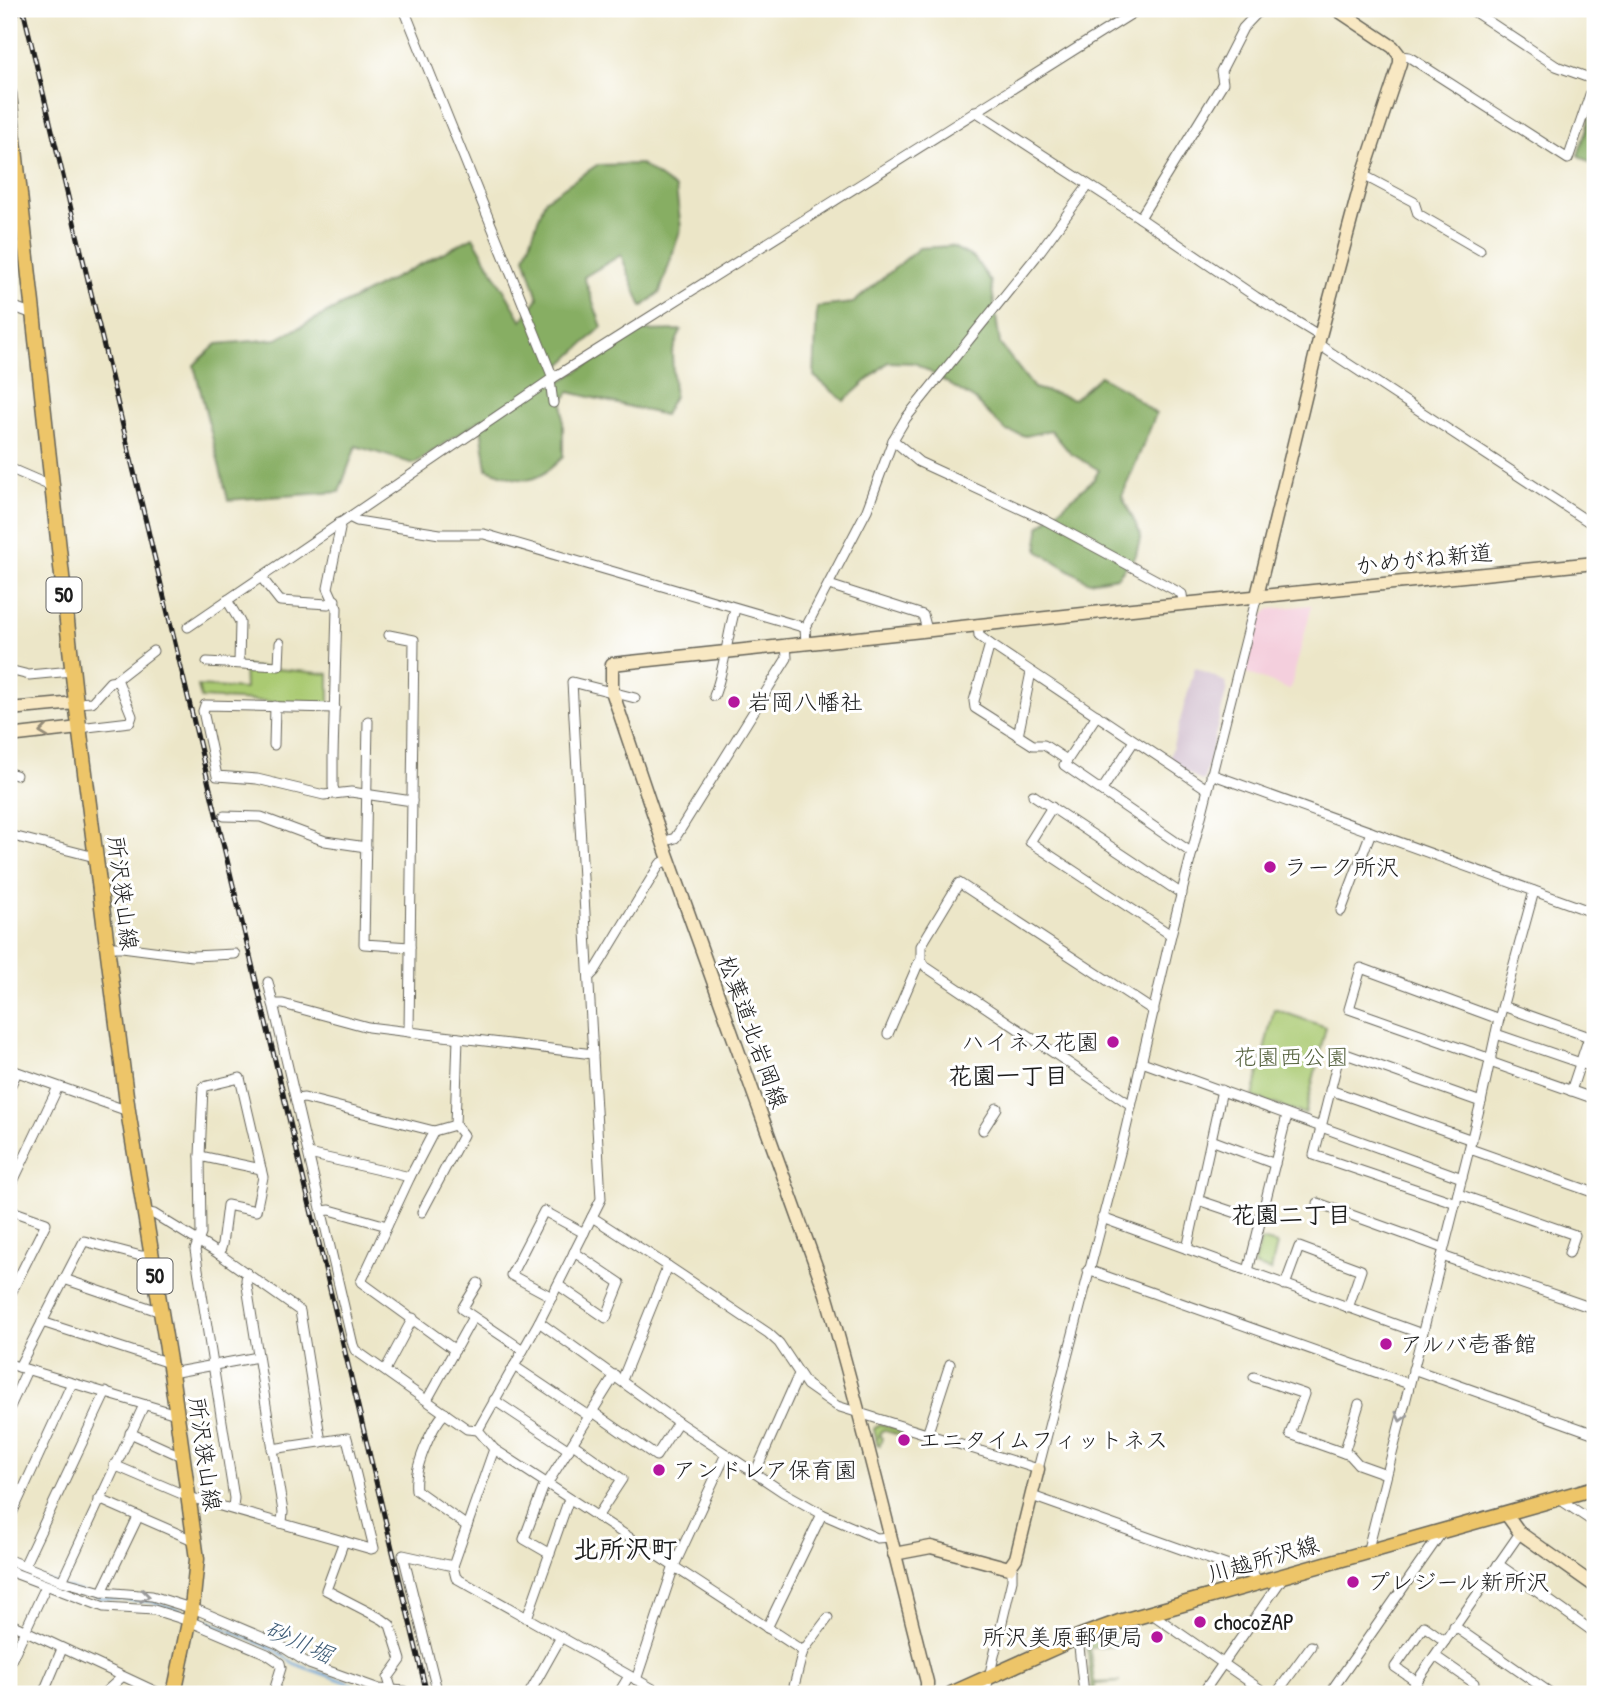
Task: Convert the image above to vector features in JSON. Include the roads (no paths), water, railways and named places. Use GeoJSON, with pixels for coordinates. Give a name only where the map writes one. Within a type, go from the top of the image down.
{"type":"FeatureCollection","features":[{"type":"Feature","properties":{"kind":"main road"},"geometry":{"type":"LineString","coordinates":[[9,15],[13,9]]}},
{"type":"Feature","properties":{"kind":"main road","name":"所沢狭山線"},"geometry":{"type":"LineString","coordinates":[[9,94],[95,857],[128,1111],[195,1541],[197,1573],[174,1694]]}},
{"type":"Feature","properties":{"kind":"main road","name":"川越所沢線"},"geometry":{"type":"LineString","coordinates":[[951,1694],[1079,1637],[1595,1488]]}},
{"type":"Feature","properties":{"kind":"street"},"geometry":{"type":"LineString","coordinates":[[404,9],[552,379],[553,403]]}},
{"type":"Feature","properties":{"kind":"street"},"geometry":{"type":"LineString","coordinates":[[188,627],[552,379],[1139,9]]}},
{"type":"Feature","properties":{"kind":"street"},"geometry":{"type":"LineString","coordinates":[[1140,218],[1223,83],[1221,71],[1243,28],[1261,9]]}},
{"type":"Feature","properties":{"kind":"street"},"geometry":{"type":"LineString","coordinates":[[985,1694],[1012,1580],[1012,1566],[1142,1062],[1171,934],[1319,340],[1363,175],[1400,62],[1400,56],[1393,47],[1336,9]]}},
{"type":"Feature","properties":{"kind":"street"},"geometry":{"type":"LineString","coordinates":[[1400,56],[1409,57],[1568,159],[1595,80],[1556,66],[1470,9]]}},
{"type":"Feature","properties":{"kind":"street"},"geometry":{"type":"LineString","coordinates":[[975,111],[1140,218],[1595,526]]}},
{"type":"Feature","properties":{"kind":"street"},"geometry":{"type":"LineString","coordinates":[[1363,175],[1414,202],[1418,214],[1480,250]]}},
{"type":"Feature","properties":{"kind":"street"},"geometry":{"type":"LineString","coordinates":[[806,642],[806,628],[867,510],[893,440],[906,418],[1035,258],[1088,186]]}},
{"type":"Feature","properties":{"kind":"street"},"geometry":{"type":"LineString","coordinates":[[9,305],[33,314]]}},
{"type":"Feature","properties":{"kind":"street"},"geometry":{"type":"LineString","coordinates":[[893,440],[919,462],[1045,520],[1182,594],[1183,603]]}},
{"type":"Feature","properties":{"kind":"street"},"geometry":{"type":"LineString","coordinates":[[9,468],[52,486]]}},
{"type":"Feature","properties":{"kind":"street"},"geometry":{"type":"LineString","coordinates":[[349,517],[357,521],[433,533],[484,534],[806,628]]}},
{"type":"Feature","properties":{"kind":"street"},"geometry":{"type":"LineString","coordinates":[[335,793],[335,600],[328,588],[339,523]]}},
{"type":"Feature","properties":{"kind":"street","name":"かめがね新道"},"geometry":{"type":"LineString","coordinates":[[612,664],[978,624],[1595,563]]}},
{"type":"Feature","properties":{"kind":"street"},"geometry":{"type":"LineString","coordinates":[[261,577],[280,601],[328,604],[335,600]]}},
{"type":"Feature","properties":{"kind":"street"},"geometry":{"type":"LineString","coordinates":[[829,585],[923,615],[927,630]]}},
{"type":"Feature","properties":{"kind":"street"},"geometry":{"type":"LineString","coordinates":[[227,600],[240,622],[239,663]]}},
{"type":"Feature","properties":{"kind":"street"},"geometry":{"type":"LineString","coordinates":[[714,696],[735,609]]}},
{"type":"Feature","properties":{"kind":"street"},"geometry":{"type":"LineString","coordinates":[[978,624],[979,636],[989,644],[1208,789]]}},
{"type":"Feature","properties":{"kind":"street"},"geometry":{"type":"LineString","coordinates":[[389,635],[414,640],[409,1032]]}},
{"type":"Feature","properties":{"kind":"street"},"geometry":{"type":"LineString","coordinates":[[207,662],[279,666],[279,643]]}},
{"type":"Feature","properties":{"kind":"street"},"geometry":{"type":"LineString","coordinates":[[663,842],[675,838],[787,658],[786,644]]}},
{"type":"Feature","properties":{"kind":"street"},"geometry":{"type":"LineString","coordinates":[[989,644],[975,708],[1032,745],[1044,745],[1068,760]]}},
{"type":"Feature","properties":{"kind":"street"},"geometry":{"type":"LineString","coordinates":[[9,736],[127,724],[131,721],[132,714],[117,681],[119,676],[153,651]]}},
{"type":"Feature","properties":{"kind":"street","name":"松葉道北岩岡線"},"geometry":{"type":"LineString","coordinates":[[612,664],[612,691],[663,842],[826,1294],[927,1682],[927,1694]]}},
{"type":"Feature","properties":{"kind":"street"},"geometry":{"type":"LineString","coordinates":[[9,670],[29,675],[72,671]]}},
{"type":"Feature","properties":{"kind":"street"},"geometry":{"type":"LineString","coordinates":[[1018,736],[1031,672]]}},
{"type":"Feature","properties":{"kind":"street"},"geometry":{"type":"LineString","coordinates":[[9,709],[92,702],[110,682],[117,681]]}},
{"type":"Feature","properties":{"kind":"street"},"geometry":{"type":"LineString","coordinates":[[478,1430],[540,1322],[601,1199],[572,681],[635,698]]}},
{"type":"Feature","properties":{"kind":"street"},"geometry":{"type":"LineString","coordinates":[[335,708],[204,706],[217,776],[255,778],[320,794],[351,792],[412,801]]}},
{"type":"Feature","properties":{"kind":"street"},"geometry":{"type":"LineString","coordinates":[[274,744],[275,706]]}},
{"type":"Feature","properties":{"kind":"street"},"geometry":{"type":"LineString","coordinates":[[1097,715],[1064,765],[1192,853]]}},
{"type":"Feature","properties":{"kind":"street"},"geometry":{"type":"LineString","coordinates":[[368,721],[364,944],[410,947]]}},
{"type":"Feature","properties":{"kind":"street"},"geometry":{"type":"LineString","coordinates":[[1102,790],[1135,741]]}},
{"type":"Feature","properties":{"kind":"street"},"geometry":{"type":"LineString","coordinates":[[1211,774],[1595,913]]}},
{"type":"Feature","properties":{"kind":"street"},"geometry":{"type":"LineString","coordinates":[[1034,794],[1182,894]]}},
{"type":"Feature","properties":{"kind":"street"},"geometry":{"type":"LineString","coordinates":[[1052,807],[1030,842],[1171,934]]}},
{"type":"Feature","properties":{"kind":"street"},"geometry":{"type":"LineString","coordinates":[[224,816],[261,817],[325,841],[366,847]]}},
{"type":"Feature","properties":{"kind":"street"},"geometry":{"type":"LineString","coordinates":[[1341,911],[1371,832]]}},
{"type":"Feature","properties":{"kind":"street"},"geometry":{"type":"LineString","coordinates":[[9,835],[95,857]]}},
{"type":"Feature","properties":{"kind":"street"},"geometry":{"type":"LineString","coordinates":[[589,977],[660,864],[669,859]]}},
{"type":"Feature","properties":{"kind":"street"},"geometry":{"type":"LineString","coordinates":[[888,1034],[921,960],[921,946],[959,883],[1154,1011]]}},
{"type":"Feature","properties":{"kind":"street"},"geometry":{"type":"LineString","coordinates":[[1367,1553],[1482,1102],[1499,1019],[1534,891]]}},
{"type":"Feature","properties":{"kind":"street"},"geometry":{"type":"LineString","coordinates":[[107,947],[192,956],[235,954]]}},
{"type":"Feature","properties":{"kind":"street"},"geometry":{"type":"LineString","coordinates":[[921,960],[926,967],[1131,1105]]}},
{"type":"Feature","properties":{"kind":"street"},"geometry":{"type":"LineString","coordinates":[[1499,1019],[1361,968],[1349,1009],[1595,1099]]}},
{"type":"Feature","properties":{"kind":"street"},"geometry":{"type":"LineString","coordinates":[[268,982],[355,1350],[467,1429],[478,1430],[494,1449],[803,1651]]}},
{"type":"Feature","properties":{"kind":"street"},"geometry":{"type":"LineString","coordinates":[[273,1004],[283,1004],[368,1027],[593,1054]]}},
{"type":"Feature","properties":{"kind":"street"},"geometry":{"type":"LineString","coordinates":[[1503,1006],[1592,1038],[1571,1091]]}},
{"type":"Feature","properties":{"kind":"street"},"geometry":{"type":"LineString","coordinates":[[1496,1034],[1595,1068]]}},
{"type":"Feature","properties":{"kind":"street"},"geometry":{"type":"LineString","coordinates":[[422,1212],[463,1135],[455,1125],[458,1038]]}},
{"type":"Feature","properties":{"kind":"street"},"geometry":{"type":"LineString","coordinates":[[1482,1102],[1340,1052],[1314,1155],[1575,1235],[1569,1253]]}},
{"type":"Feature","properties":{"kind":"street"},"geometry":{"type":"LineString","coordinates":[[1142,1062],[1462,1178]]}},
{"type":"Feature","properties":{"kind":"street"},"geometry":{"type":"LineString","coordinates":[[9,1089],[13,1071],[128,1111]]}},
{"type":"Feature","properties":{"kind":"street"},"geometry":{"type":"LineString","coordinates":[[219,1254],[227,1205],[256,1211],[263,1177],[240,1078],[203,1087],[201,1234],[195,1250],[234,1498],[233,1508]]}},
{"type":"Feature","properties":{"kind":"street"},"geometry":{"type":"LineString","coordinates":[[9,1191],[58,1087]]}},
{"type":"Feature","properties":{"kind":"street"},"geometry":{"type":"LineString","coordinates":[[1187,1249],[1222,1090]]}},
{"type":"Feature","properties":{"kind":"street"},"geometry":{"type":"LineString","coordinates":[[1330,1090],[1595,1193]]}},
{"type":"Feature","properties":{"kind":"street"},"geometry":{"type":"LineString","coordinates":[[296,1099],[304,1098],[434,1131],[455,1125]]}},
{"type":"Feature","properties":{"kind":"street"},"geometry":{"type":"LineString","coordinates":[[983,1130],[997,1108]]}},
{"type":"Feature","properties":{"kind":"street"},"geometry":{"type":"LineString","coordinates":[[1248,1271],[1287,1115]]}},
{"type":"Feature","properties":{"kind":"street"},"geometry":{"type":"LineString","coordinates":[[434,1131],[361,1282],[455,1350]]}},
{"type":"Feature","properties":{"kind":"street"},"geometry":{"type":"LineString","coordinates":[[1211,1140],[1275,1164]]}},
{"type":"Feature","properties":{"kind":"street"},"geometry":{"type":"LineString","coordinates":[[309,1154],[410,1177]]}},
{"type":"Feature","properties":{"kind":"street"},"geometry":{"type":"LineString","coordinates":[[200,1156],[261,1169]]}},
{"type":"Feature","properties":{"kind":"street"},"geometry":{"type":"LineString","coordinates":[[1198,1200],[1260,1220]]}},
{"type":"Feature","properties":{"kind":"street"},"geometry":{"type":"LineString","coordinates":[[1318,1203],[1595,1309]]}},
{"type":"Feature","properties":{"kind":"street"},"geometry":{"type":"LineString","coordinates":[[9,1210],[46,1223],[9,1297]]}},
{"type":"Feature","properties":{"kind":"street"},"geometry":{"type":"LineString","coordinates":[[322,1211],[330,1210],[387,1226]]}},
{"type":"Feature","properties":{"kind":"street"},"geometry":{"type":"LineString","coordinates":[[144,1212],[154,1214],[219,1254],[300,1311],[321,1442]]}},
{"type":"Feature","properties":{"kind":"street"},"geometry":{"type":"LineString","coordinates":[[552,1297],[512,1275],[544,1212],[584,1233]]}},
{"type":"Feature","properties":{"kind":"street"},"geometry":{"type":"LineString","coordinates":[[592,1217],[768,1333],[779,1343],[807,1385],[828,1402],[1038,1469]]}},
{"type":"Feature","properties":{"kind":"street"},"geometry":{"type":"LineString","coordinates":[[1102,1218],[1422,1334]]}},
{"type":"Feature","properties":{"kind":"street"},"geometry":{"type":"LineString","coordinates":[[9,1409],[42,1322],[86,1240],[141,1256],[151,1256]]}},
{"type":"Feature","properties":{"kind":"street"},"geometry":{"type":"LineString","coordinates":[[1285,1285],[1299,1247],[1361,1270],[1348,1308]]}},
{"type":"Feature","properties":{"kind":"street"},"geometry":{"type":"LineString","coordinates":[[558,1285],[606,1318],[620,1283],[574,1252]]}},
{"type":"Feature","properties":{"kind":"street"},"geometry":{"type":"LineString","coordinates":[[550,1553],[524,1539],[546,1483],[618,1378],[668,1266]]}},
{"type":"Feature","properties":{"kind":"street"},"geometry":{"type":"LineString","coordinates":[[1088,1270],[1409,1384]]}},
{"type":"Feature","properties":{"kind":"street"},"geometry":{"type":"LineString","coordinates":[[247,1273],[283,1512],[282,1522]]}},
{"type":"Feature","properties":{"kind":"street"},"geometry":{"type":"LineString","coordinates":[[64,1279],[161,1312]]}},
{"type":"Feature","properties":{"kind":"street"},"geometry":{"type":"LineString","coordinates":[[478,1283],[462,1309],[523,1350]]}},
{"type":"Feature","properties":{"kind":"street"},"geometry":{"type":"LineString","coordinates":[[427,1400],[473,1317]]}},
{"type":"Feature","properties":{"kind":"street"},"geometry":{"type":"LineString","coordinates":[[385,1370],[413,1318]]}},
{"type":"Feature","properties":{"kind":"street"},"geometry":{"type":"LineString","coordinates":[[42,1322],[170,1368],[213,1366],[258,1357]]}},
{"type":"Feature","properties":{"kind":"street"},"geometry":{"type":"LineString","coordinates":[[540,1322],[678,1422],[755,1473],[822,1514],[877,1538],[890,1537]]}},
{"type":"Feature","properties":{"kind":"street"},"geometry":{"type":"LineString","coordinates":[[9,1364],[176,1414]]}},
{"type":"Feature","properties":{"kind":"street"},"geometry":{"type":"LineString","coordinates":[[927,1435],[950,1364]]}},
{"type":"Feature","properties":{"kind":"street"},"geometry":{"type":"LineString","coordinates":[[513,1366],[656,1456],[678,1422]]}},
{"type":"Feature","properties":{"kind":"street"},"geometry":{"type":"LineString","coordinates":[[1413,1369],[1595,1434]]}},
{"type":"Feature","properties":{"kind":"street"},"geometry":{"type":"LineString","coordinates":[[755,1473],[799,1374]]}},
{"type":"Feature","properties":{"kind":"street"},"geometry":{"type":"LineString","coordinates":[[1254,1377],[1304,1394],[1290,1434],[1350,1455],[1358,1464],[1386,1474]]}},
{"type":"Feature","properties":{"kind":"street"},"geometry":{"type":"LineString","coordinates":[[9,1520],[72,1383]]}},
{"type":"Feature","properties":{"kind":"street"},"geometry":{"type":"LineString","coordinates":[[24,1566],[106,1392]]}},
{"type":"Feature","properties":{"kind":"street"},"geometry":{"type":"LineString","coordinates":[[494,1400],[622,1479],[597,1517]]}},
{"type":"Feature","properties":{"kind":"street"},"geometry":{"type":"LineString","coordinates":[[1344,1453],[1359,1404]]}},
{"type":"Feature","properties":{"kind":"street"},"geometry":{"type":"LineString","coordinates":[[62,1581],[144,1405]]}},
{"type":"Feature","properties":{"kind":"street"},"geometry":{"type":"LineString","coordinates":[[445,1413],[433,1428],[415,1480],[416,1490],[467,1525]]}},
{"type":"Feature","properties":{"kind":"street"},"geometry":{"type":"LineString","coordinates":[[130,1433],[184,1457]]}},
{"type":"Feature","properties":{"kind":"street"},"geometry":{"type":"LineString","coordinates":[[114,1465],[189,1497],[371,1549],[374,1544],[349,1440],[347,1438],[272,1449]]}},
{"type":"Feature","properties":{"kind":"street"},"geometry":{"type":"LineString","coordinates":[[494,1449],[453,1566],[456,1578],[662,1694]]}},
{"type":"Feature","properties":{"kind":"street"},"geometry":{"type":"LineString","coordinates":[[618,1694],[633,1677],[674,1566],[726,1454]]}},
{"type":"Feature","properties":{"kind":"street"},"geometry":{"type":"LineString","coordinates":[[1032,1496],[1254,1575],[1257,1584]]}},
{"type":"Feature","properties":{"kind":"street"},"geometry":{"type":"LineString","coordinates":[[99,1499],[195,1541]]}},
{"type":"Feature","properties":{"kind":"street"},"geometry":{"type":"LineString","coordinates":[[527,1618],[569,1499]]}},
{"type":"Feature","properties":{"kind":"street"},"geometry":{"type":"LineString","coordinates":[[1559,1499],[1595,1523]]}},
{"type":"Feature","properties":{"kind":"street"},"geometry":{"type":"LineString","coordinates":[[767,1628],[822,1514]]}},
{"type":"Feature","properties":{"kind":"street"},"geometry":{"type":"LineString","coordinates":[[1507,1515],[1520,1533],[1595,1586]]}},
{"type":"Feature","properties":{"kind":"street"},"geometry":{"type":"LineString","coordinates":[[102,1592],[138,1517]]}},
{"type":"Feature","properties":{"kind":"street"},"geometry":{"type":"LineString","coordinates":[[1329,1694],[1443,1532]]}},
{"type":"Feature","properties":{"kind":"street"},"geometry":{"type":"LineString","coordinates":[[1408,1694],[1520,1533]]}},
{"type":"Feature","properties":{"kind":"street"},"geometry":{"type":"LineString","coordinates":[[344,1541],[326,1590],[382,1619],[390,1626],[401,1660],[388,1678],[392,1691]]}},
{"type":"Feature","properties":{"kind":"street"},"geometry":{"type":"LineString","coordinates":[[894,1554],[931,1547],[1003,1568],[1012,1566]]}},
{"type":"Feature","properties":{"kind":"street"},"geometry":{"type":"LineString","coordinates":[[438,1694],[403,1555],[453,1566]]}},
{"type":"Feature","properties":{"kind":"street"},"geometry":{"type":"LineString","coordinates":[[9,1560],[62,1581],[102,1592],[152,1596],[190,1615],[275,1659],[281,1668],[273,1694]]}},
{"type":"Feature","properties":{"kind":"street"},"geometry":{"type":"LineString","coordinates":[[1498,1564],[1595,1633]]}},
{"type":"Feature","properties":{"kind":"street"},"geometry":{"type":"LineString","coordinates":[[9,1571],[104,1607],[190,1615],[278,1644],[309,1664],[379,1689],[405,1691]]}},
{"type":"Feature","properties":{"kind":"street"},"geometry":{"type":"LineString","coordinates":[[1202,1694],[1284,1576]]}},
{"type":"Feature","properties":{"kind":"street"},"geometry":{"type":"LineString","coordinates":[[9,1665],[46,1587]]}},
{"type":"Feature","properties":{"kind":"street"},"geometry":{"type":"LineString","coordinates":[[1152,1614],[1268,1694]]}},
{"type":"Feature","properties":{"kind":"street"},"geometry":{"type":"LineString","coordinates":[[792,1694],[803,1651],[828,1618]]}},
{"type":"Feature","properties":{"kind":"street"},"geometry":{"type":"LineString","coordinates":[[9,1623],[161,1694]]}},
{"type":"Feature","properties":{"kind":"street"},"geometry":{"type":"LineString","coordinates":[[1417,1682],[1395,1667],[1424,1626],[1445,1641]]}},
{"type":"Feature","properties":{"kind":"street"},"geometry":{"type":"LineString","coordinates":[[1454,1626],[1552,1694]]}},
{"type":"Feature","properties":{"kind":"street"},"geometry":{"type":"LineString","coordinates":[[529,1694],[561,1637]]}},
{"type":"Feature","properties":{"kind":"street"},"geometry":{"type":"LineString","coordinates":[[1079,1637],[1084,1694]]}},
{"type":"Feature","properties":{"kind":"street"},"geometry":{"type":"LineString","coordinates":[[1276,1694],[1311,1646]]}},
{"type":"Feature","properties":{"kind":"street"},"geometry":{"type":"LineString","coordinates":[[43,1694],[62,1649]]}},
{"type":"Feature","properties":{"kind":"street"},"geometry":{"type":"LineString","coordinates":[[1435,1656],[1474,1683]]}},
{"type":"Feature","properties":{"kind":"street"},"geometry":{"type":"LineString","coordinates":[[103,1694],[122,1676]]}},
{"type":"Feature","properties":{"kind":"waterway","name":"砂川堀"},"geometry":{"type":"LineString","coordinates":[[9,1566],[102,1598],[152,1602],[181,1610]]}},
{"type":"Feature","properties":{"kind":"waterway","name":"砂川堀"},"geometry":{"type":"LineString","coordinates":[[203,1619],[273,1649],[295,1664],[366,1689]]}},
{"type":"Feature","properties":{"kind":"railway"},"geometry":{"type":"LineString","coordinates":[[23,9],[427,1694]]}},
{"type":"Feature","properties":{"kind":"place","name":"岩岡八幡社"},"geometry":{"type":"Point","coordinates":[734,702]}},
{"type":"Feature","properties":{"kind":"place","name":"ラーク所沢"},"geometry":{"type":"Point","coordinates":[1270,867]}},
{"type":"Feature","properties":{"kind":"place","name":"ハイネス花園"},"geometry":{"type":"Point","coordinates":[1113,1042]}},
{"type":"Feature","properties":{"kind":"place","name":"アルバ壱番館"},"geometry":{"type":"Point","coordinates":[1386,1344]}},
{"type":"Feature","properties":{"kind":"place","name":"エニタイムフィットネス"},"geometry":{"type":"Point","coordinates":[904,1440]}},
{"type":"Feature","properties":{"kind":"place","name":"アンドレア保育園"},"geometry":{"type":"Point","coordinates":[659,1470]}},
{"type":"Feature","properties":{"kind":"place","name":"プレジール新所沢"},"geometry":{"type":"Point","coordinates":[1353,1582]}},
{"type":"Feature","properties":{"kind":"place","name":"chocoZAP"},"geometry":{"type":"Point","coordinates":[1200,1622]}},
{"type":"Feature","properties":{"kind":"place","name":"所沢美原郵便局"},"geometry":{"type":"Point","coordinates":[1157,1637]}},
{"type":"Feature","properties":{"kind":"district","name":"花園一丁目"},"geometry":{"type":"Point","coordinates":[1008,1076]}},
{"type":"Feature","properties":{"kind":"district","name":"花園二丁目"},"geometry":{"type":"Point","coordinates":[1291,1215]}},
{"type":"Feature","properties":{"kind":"district","name":"北所沢町"},"geometry":{"type":"Point","coordinates":[625,1549]}},
{"type":"Feature","properties":{"kind":"park label","name":"花園西公園"},"geometry":{"type":"Point","coordinates":[1291,1057]}}]}
